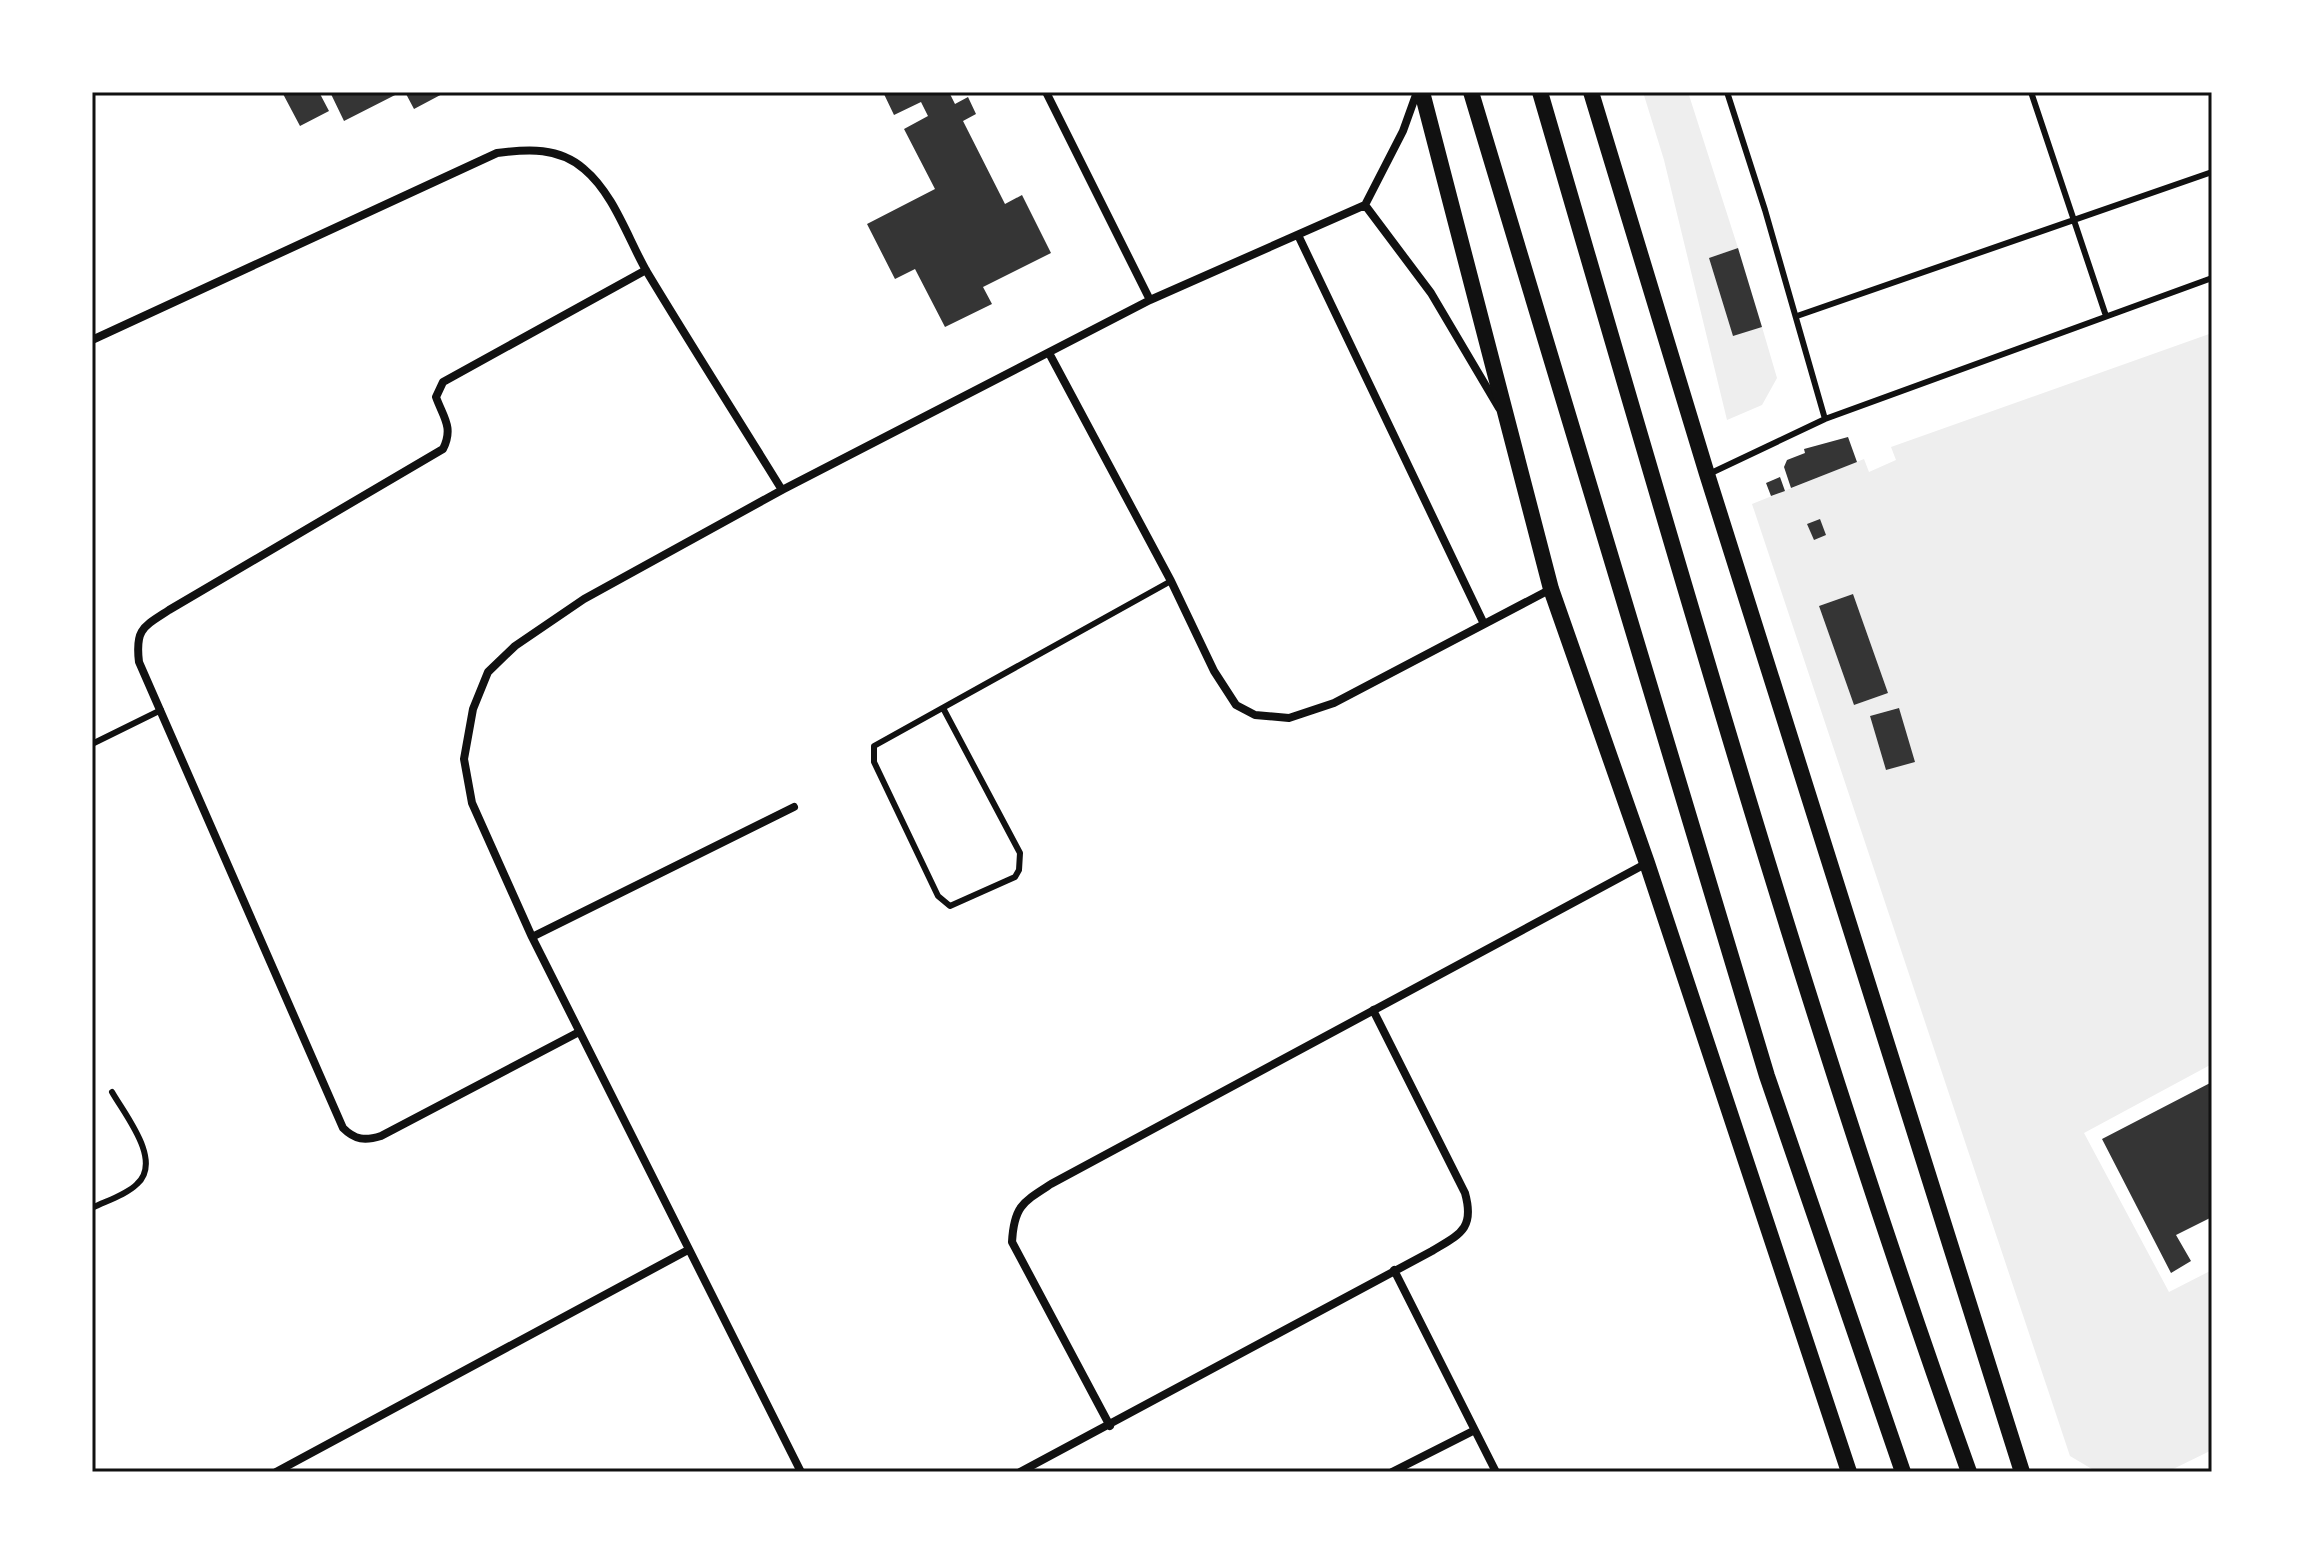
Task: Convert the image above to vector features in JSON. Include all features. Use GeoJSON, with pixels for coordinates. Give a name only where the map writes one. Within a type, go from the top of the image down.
{"type":"FeatureCollection","features":[{"type":"Feature","properties":{"kind":"main road"},"geometry":{"type":"LineString","coordinates":[[1420,92],[1551,589],[1647,863],[1849,1472]]}},
{"type":"Feature","properties":{"kind":"main road"},"geometry":{"type":"LineString","coordinates":[[1471,92],[1767,1076],[1903,1472]]}},
{"type":"Feature","properties":{"kind":"main road"},"geometry":{"type":"LineString","coordinates":[[1540,92],[1768,873],[1919,1334],[1969,1472]]}},
{"type":"Feature","properties":{"kind":"main road"},"geometry":{"type":"LineString","coordinates":[[1591,92],[1707,474],[2022,1472]]}},
{"type":"Feature","properties":{"kind":"street"},"geometry":{"type":"LineString","coordinates":[[1046,92],[1150,300]]}},
{"type":"Feature","properties":{"kind":"street"},"geometry":{"type":"LineString","coordinates":[[801,1472],[532,937],[472,803],[464,759],[473,709],[488,672],[515,646],[584,599],[782,490],[1150,300],[1365,205],[1420,92]]}},
{"type":"Feature","properties":{"kind":"street"},"geometry":{"type":"LineString","coordinates":[[92,340],[497,153],[532,149],[562,155],[584,169],[603,191],[646,270],[782,490]]}},
{"type":"Feature","properties":{"kind":"street"},"geometry":{"type":"LineString","coordinates":[[1365,205],[1431,293],[1507,422]]}},
{"type":"Feature","properties":{"kind":"street"},"geometry":{"type":"LineString","coordinates":[[1298,235],[1484,624]]}},
{"type":"Feature","properties":{"kind":"street"},"geometry":{"type":"LineString","coordinates":[[579,1032],[381,1136],[367,1140],[352,1137],[343,1128],[163,709],[139,662],[137,641],[143,627],[443,449],[449,437],[449,424],[436,397],[443,382],[646,270]]}},
{"type":"Feature","properties":{"kind":"street"},"geometry":{"type":"LineString","coordinates":[[1049,353],[1171,581],[1214,671],[1236,705],[1255,715],[1289,718],[1334,703],[1551,589]]}},
{"type":"Feature","properties":{"kind":"street"},"geometry":{"type":"LineString","coordinates":[[532,937],[794,807]]}},
{"type":"Feature","properties":{"kind":"street"},"geometry":{"type":"LineString","coordinates":[[1110,1426],[1012,1242],[1013,1219],[1023,1202],[1647,863]]}},
{"type":"Feature","properties":{"kind":"street"},"geometry":{"type":"LineString","coordinates":[[1020,1472],[1459,1235],[1467,1224],[1470,1211],[1465,1193],[1373,1010]]}},
{"type":"Feature","properties":{"kind":"street"},"geometry":{"type":"LineString","coordinates":[[276,1472],[688,1250]]}},
{"type":"Feature","properties":{"kind":"street"},"geometry":{"type":"LineString","coordinates":[[1394,1270],[1496,1472]]}},
{"type":"Feature","properties":{"kind":"street"},"geometry":{"type":"LineString","coordinates":[[1392,1472],[1473,1431]]}},
{"type":"Feature","properties":{"kind":"lane"},"geometry":{"type":"LineString","coordinates":[[1727,92],[1797,316],[1825,419]]}},
{"type":"Feature","properties":{"kind":"lane"},"geometry":{"type":"LineString","coordinates":[[2031,92],[2106,316]]}},
{"type":"Feature","properties":{"kind":"lane"},"geometry":{"type":"LineString","coordinates":[[1797,316],[2072,218],[2212,172]]}},
{"type":"Feature","properties":{"kind":"lane"},"geometry":{"type":"LineString","coordinates":[[1707,474],[1825,419],[2212,278]]}},
{"type":"Feature","properties":{"kind":"lane"},"geometry":{"type":"LineString","coordinates":[[943,708],[1020,853],[1021,862],[1015,877],[950,906],[938,896],[871,754],[880,741],[1171,581]]}},
{"type":"Feature","properties":{"kind":"lane"},"geometry":{"type":"LineString","coordinates":[[92,744],[163,709]]}},
{"type":"Feature","properties":{"kind":"lane"},"geometry":{"type":"LineString","coordinates":[[92,1208],[136,1186],[144,1177],[147,1165],[140,1141],[112,1092]]}},
{"type":"Feature","properties":{"kind":"shaded area"},"geometry":{"type":"Polygon","coordinates":[[[1643,92],[1688,92],[1738,248],[1709,258],[1733,335],[1762,327],[1777,378],[1762,405],[1727,420],[1664,160],[1643,92]]]}},
{"type":"Feature","properties":{"kind":"shaded area"},"geometry":{"type":"Polygon","coordinates":[[[2212,333],[2212,1064],[2084,1133],[2169,1292],[2212,1270],[2212,1450],[2167,1472],[2097,1472],[2070,1456],[1752,504],[1864,459],[1869,472],[1896,460],[1891,447],[2212,333]],[[1853,594],[1819,606],[1854,705],[1888,693],[1853,594]],[[1898,708],[1870,716],[1886,770],[1914,761],[1898,708]]]}},
{"type":"Feature","properties":{"kind":"building"},"geometry":{"type":"Polygon","coordinates":[[[282,92],[319,92],[329,111],[300,126],[282,92]]]}},
{"type":"Feature","properties":{"kind":"building"},"geometry":{"type":"Polygon","coordinates":[[[330,92],[401,92],[344,121],[330,92]]]}},
{"type":"Feature","properties":{"kind":"building"},"geometry":{"type":"Polygon","coordinates":[[[405,92],[446,92],[414,109],[405,92]]]}},
{"type":"Feature","properties":{"kind":"building"},"geometry":{"type":"Polygon","coordinates":[[[883,92],[949,92],[955,104],[968,97],[976,114],[963,121],[1005,204],[1022,195],[1051,253],[983,287],[992,304],[945,327],[915,269],[895,279],[867,224],[935,189],[904,129],[928,116],[921,102],[894,115],[883,92]]]}},
{"type":"Feature","properties":{"kind":"building"},"geometry":{"type":"Polygon","coordinates":[[[1738,248],[1762,327],[1733,336],[1709,258],[1738,248]]]}},
{"type":"Feature","properties":{"kind":"building"},"geometry":{"type":"Polygon","coordinates":[[[1848,437],[1857,462],[1791,488],[1784,467],[1787,460],[1805,453],[1804,449],[1848,437]]]}},
{"type":"Feature","properties":{"kind":"building"},"geometry":{"type":"Polygon","coordinates":[[[1780,477],[1785,491],[1771,496],[1766,483],[1780,477]]]}},
{"type":"Feature","properties":{"kind":"building"},"geometry":{"type":"Polygon","coordinates":[[[1820,519],[1826,535],[1814,540],[1807,524],[1820,519]]]}},
{"type":"Feature","properties":{"kind":"building"},"geometry":{"type":"Polygon","coordinates":[[[1853,594],[1888,693],[1854,705],[1819,606],[1853,594]]]}},
{"type":"Feature","properties":{"kind":"building"},"geometry":{"type":"Polygon","coordinates":[[[1899,708],[1915,762],[1886,770],[1870,716],[1899,708]]]}},
{"type":"Feature","properties":{"kind":"building"},"geometry":{"type":"Polygon","coordinates":[[[2212,1082],[2212,1217],[2176,1235],[2191,1261],[2171,1273],[2102,1139],[2212,1082]]]}}]}
